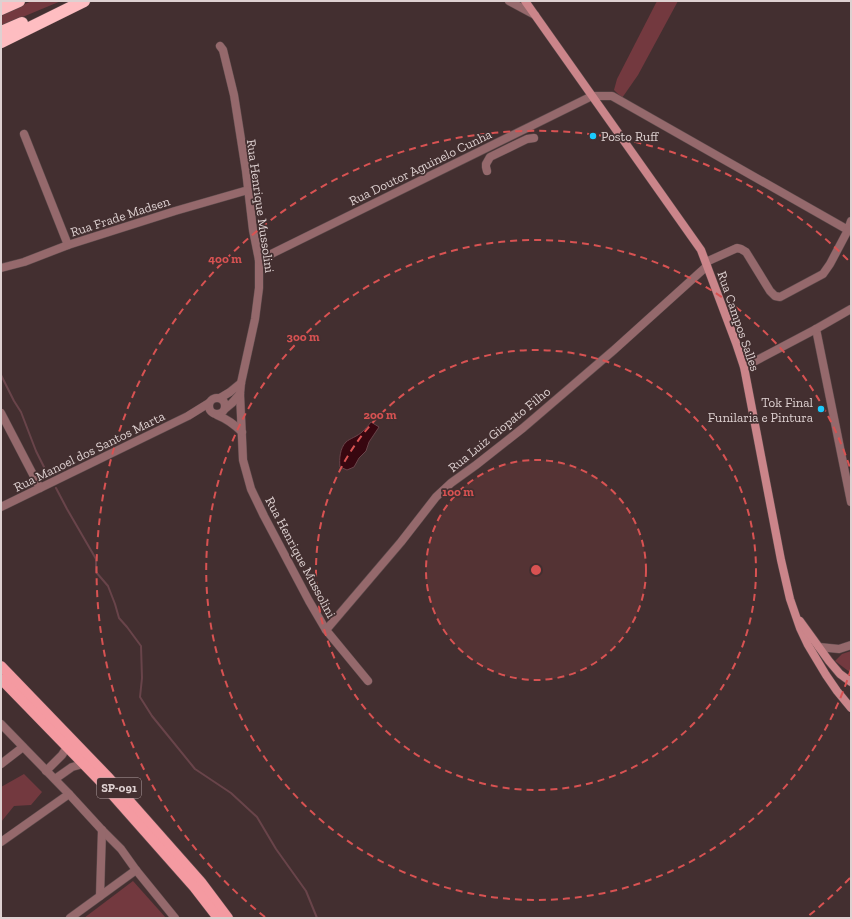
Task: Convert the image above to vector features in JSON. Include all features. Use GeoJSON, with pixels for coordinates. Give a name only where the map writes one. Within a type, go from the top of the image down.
{"type":"FeatureCollection","features":[{"type":"Feature","properties":{"kind":"highway"},"geometry":{"type":"LineString","coordinates":[[1,9],[19,1]]}},
{"type":"Feature","properties":{"kind":"highway"},"geometry":{"type":"LineString","coordinates":[[1,32],[74,1]]}},
{"type":"Feature","properties":{"kind":"highway"},"geometry":{"type":"LineString","coordinates":[[1,42],[84,1]]}},
{"type":"Feature","properties":{"kind":"main road","name":"Rua Campos Salles"},"geometry":{"type":"LineString","coordinates":[[525,1],[701,250],[744,367],[781,560],[790,599],[804,637],[826,675],[851,708]]}},
{"type":"Feature","properties":{"kind":"main road"},"geometry":{"type":"LineString","coordinates":[[796,615],[840,674],[851,682]]}},
{"type":"Feature","properties":{"kind":"main road"},"geometry":{"type":"LineString","coordinates":[[826,675],[830,661]]}},
{"type":"Feature","properties":{"kind":"main road","name":"SP-091"},"geometry":{"type":"LineString","coordinates":[[1,666],[109,778],[201,882],[228,918]]}},
{"type":"Feature","properties":{"kind":"main road","name":"SP-091"},"geometry":{"type":"LineString","coordinates":[[1,679],[102,783],[194,887],[218,918]]}},
{"type":"Feature","properties":{"kind":"main road"},"geometry":{"type":"LineString","coordinates":[[837,691],[842,695],[851,697]]}},
{"type":"Feature","properties":{"kind":"street"},"geometry":{"type":"LineString","coordinates":[[509,1],[535,15]]}},
{"type":"Feature","properties":{"kind":"street","name":"Rua Henrique Mussolini"},"geometry":{"type":"LineString","coordinates":[[220,46],[223,50],[234,95],[246,171],[253,230],[259,260],[259,288],[240,394],[243,460],[252,489],[264,516],[302,588],[326,630],[368,681]]}},
{"type":"Feature","properties":{"kind":"street"},"geometry":{"type":"LineString","coordinates":[[592,96],[612,96],[848,230],[851,221]]}},
{"type":"Feature","properties":{"kind":"street","name":"Rua Doutor Aguinelo Cunha"},"geometry":{"type":"LineString","coordinates":[[259,260],[592,96]]}},
{"type":"Feature","properties":{"kind":"street"},"geometry":{"type":"LineString","coordinates":[[24,134],[68,245]]}},
{"type":"Feature","properties":{"kind":"street"},"geometry":{"type":"LineString","coordinates":[[487,170],[486,164],[490,157],[527,139],[534,138]]}},
{"type":"Feature","properties":{"kind":"street","name":"Rua Frade Madsen"},"geometry":{"type":"LineString","coordinates":[[1,268],[24,262],[68,245],[174,210],[248,190]]}},
{"type":"Feature","properties":{"kind":"street","name":"Rua Luiz Giopato Filho"},"geometry":{"type":"LineString","coordinates":[[326,630],[401,542],[436,497],[451,483],[523,428],[614,350],[707,264],[737,248],[741,249],[746,252],[770,292],[775,296],[780,297],[823,274],[848,230]]}},
{"type":"Feature","properties":{"kind":"street"},"geometry":{"type":"LineString","coordinates":[[744,367],[851,309]]}},
{"type":"Feature","properties":{"kind":"street"},"geometry":{"type":"LineString","coordinates":[[816,329],[848,470],[851,502]]}},
{"type":"Feature","properties":{"kind":"street"},"geometry":{"type":"LineString","coordinates":[[241,382],[230,392],[220,398],[214,398],[209,403],[209,407],[210,411],[225,418],[242,432]]}},
{"type":"Feature","properties":{"kind":"street"},"geometry":{"type":"LineString","coordinates":[[215,414],[221,414],[224,412],[240,394]]}},
{"type":"Feature","properties":{"kind":"street"},"geometry":{"type":"LineString","coordinates":[[220,398],[225,404],[237,409],[242,417]]}},
{"type":"Feature","properties":{"kind":"street","name":"Rua Manoel dos Santos Marta"},"geometry":{"type":"LineString","coordinates":[[1,507],[188,416],[209,403]]}},
{"type":"Feature","properties":{"kind":"street"},"geometry":{"type":"LineString","coordinates":[[1,413],[40,488]]}},
{"type":"Feature","properties":{"kind":"street","name":"Rua Manoel dos Santos Marta"},"geometry":{"type":"LineString","coordinates":[[188,416],[215,414]]}},
{"type":"Feature","properties":{"kind":"street"},"geometry":{"type":"LineString","coordinates":[[819,647],[839,649],[851,645]]}},
{"type":"Feature","properties":{"kind":"street"},"geometry":{"type":"LineString","coordinates":[[830,661],[839,649]]}},
{"type":"Feature","properties":{"kind":"street"},"geometry":{"type":"LineString","coordinates":[[1,724],[121,849],[175,918]]}},
{"type":"Feature","properties":{"kind":"street"},"geometry":{"type":"LineString","coordinates":[[46,771],[62,755],[67,746]]}},
{"type":"Feature","properties":{"kind":"street"},"geometry":{"type":"LineString","coordinates":[[1,764],[23,747]]}},
{"type":"Feature","properties":{"kind":"street"},"geometry":{"type":"LineString","coordinates":[[55,780],[72,767],[83,764]]}},
{"type":"Feature","properties":{"kind":"street"},"geometry":{"type":"LineString","coordinates":[[1,842],[69,794]]}},
{"type":"Feature","properties":{"kind":"street"},"geometry":{"type":"LineString","coordinates":[[100,896],[102,830]]}},
{"type":"Feature","properties":{"kind":"street"},"geometry":{"type":"LineString","coordinates":[[70,918],[136,870]]}},
{"type":"Feature","properties":{"kind":"shaded area"},"geometry":{"type":"Polygon","coordinates":[[[32,1],[61,1],[1,26],[1,14],[32,1]]]}},
{"type":"Feature","properties":{"kind":"shaded area"},"geometry":{"type":"Polygon","coordinates":[[[657,1],[678,1],[638,75],[622,98],[614,90],[617,79],[657,1]]]}},
{"type":"Feature","properties":{"kind":"shaded area"},"geometry":{"type":"Polygon","coordinates":[[[371,422],[379,427],[369,442],[366,451],[359,458],[354,467],[347,470],[340,467],[340,454],[344,444],[360,433],[371,422]]]}},
{"type":"Feature","properties":{"kind":"shaded area"},"geometry":{"type":"Polygon","coordinates":[[[851,651],[851,673],[835,661],[842,654],[851,651]]]}},
{"type":"Feature","properties":{"kind":"shaded area"},"geometry":{"type":"Polygon","coordinates":[[[24,774],[42,792],[31,805],[14,806],[1,822],[1,787],[24,774]]]}},
{"type":"Feature","properties":{"kind":"shaded area"},"geometry":{"type":"Polygon","coordinates":[[[133,881],[166,918],[84,918],[133,881]]]}},
{"type":"Feature","properties":{"kind":"waterway"},"geometry":{"type":"LineString","coordinates":[[1,375],[21,412],[36,451],[47,473]]}},
{"type":"Feature","properties":{"kind":"waterway"},"geometry":{"type":"LineString","coordinates":[[56,488],[96,559],[96,572],[108,586],[119,618],[141,646],[142,678],[140,697],[152,716],[195,769],[231,793],[257,817],[276,849],[306,891],[317,918]]}},
{"type":"Feature","properties":{"kind":"place","name":"Posto Ruff"},"geometry":{"type":"Point","coordinates":[593,136]}},
{"type":"Feature","properties":{"kind":"place","name":"Tok Final Funilaria e Pintura"},"geometry":{"type":"Point","coordinates":[821,409]}}]}
